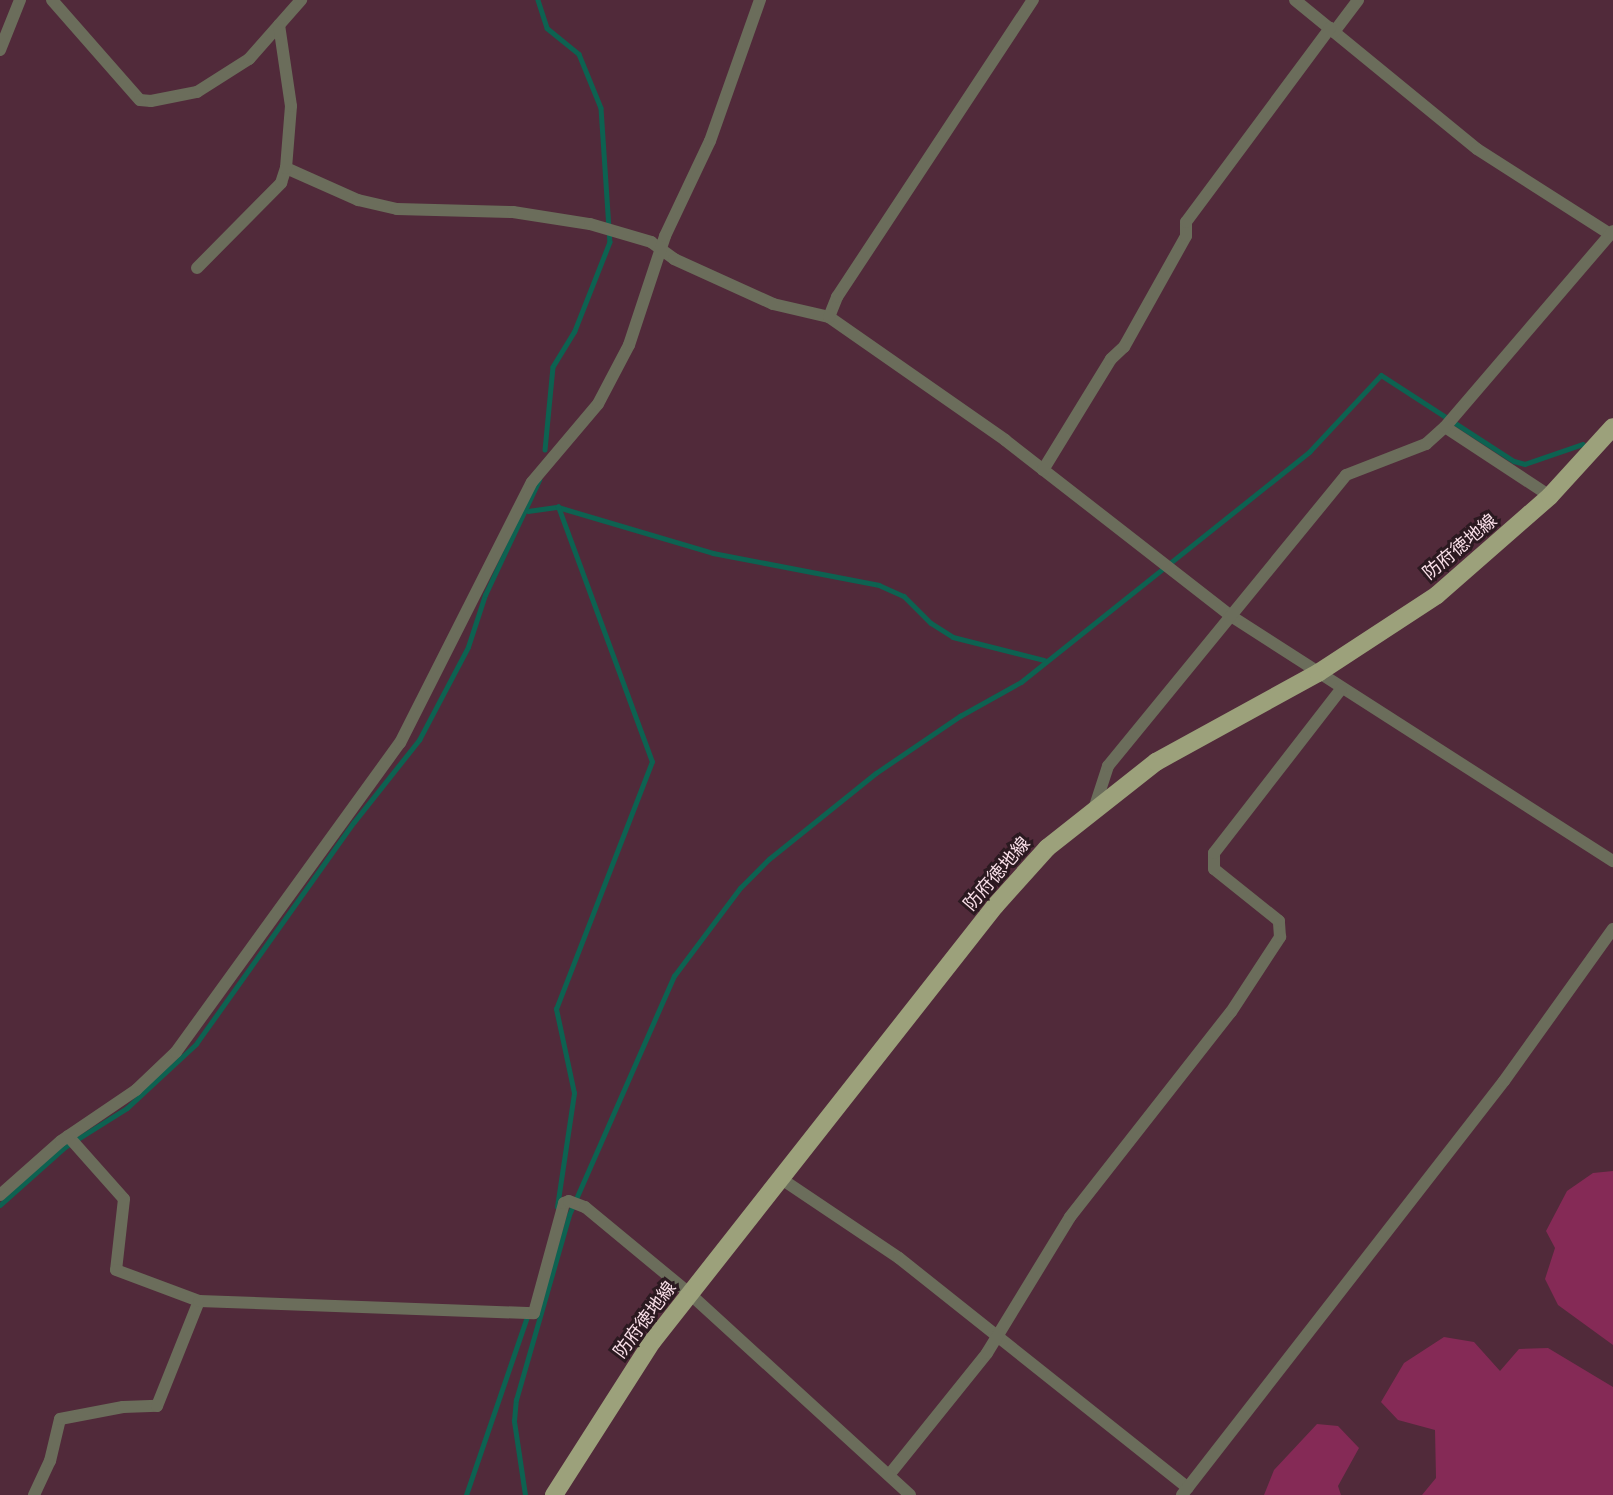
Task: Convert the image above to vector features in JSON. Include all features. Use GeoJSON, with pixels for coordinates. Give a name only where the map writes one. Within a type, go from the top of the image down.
{"type":"FeatureCollection","features":[{"type":"Feature","properties":{"kind":"main road","name":"防府徳地線"},"geometry":{"type":"LineString","coordinates":[[554,1495],[620,1390],[690,1294],[995,906],[1047,848],[1095,806],[1156,762],[1318,673],[1437,595],[1550,496],[1613,427]]}},
{"type":"Feature","properties":{"kind":"street"},"geometry":{"type":"LineString","coordinates":[[0,50],[20,0]]}},
{"type":"Feature","properties":{"kind":"street"},"geometry":{"type":"LineString","coordinates":[[52,0],[140,100],[197,92],[249,59],[300,0]]}},
{"type":"Feature","properties":{"kind":"street"},"geometry":{"type":"LineString","coordinates":[[0,1195],[136,1090],[176,1052],[400,744],[532,482],[577,432],[612,381],[629,345],[660,249],[710,141],[760,0]]}},
{"type":"Feature","properties":{"kind":"street"},"geometry":{"type":"LineString","coordinates":[[830,317],[837,297],[1033,0]]}},
{"type":"Feature","properties":{"kind":"street"},"geometry":{"type":"LineString","coordinates":[[1095,806],[1108,766],[1346,474],[1426,444],[1445,428],[1612,233],[1477,149],[1295,0]]}},
{"type":"Feature","properties":{"kind":"street"},"geometry":{"type":"LineString","coordinates":[[1043,470],[1111,359],[1124,347],[1186,236],[1186,222],[1332,30],[1358,0]]}},
{"type":"Feature","properties":{"kind":"street"},"geometry":{"type":"LineString","coordinates":[[197,268],[281,183],[286,168],[290,106],[279,25]]}},
{"type":"Feature","properties":{"kind":"street"},"geometry":{"type":"LineString","coordinates":[[286,168],[358,200],[397,209],[551,216],[651,242],[660,249],[773,304],[830,317],[1043,470],[1231,616],[1341,690],[1613,861]]}},
{"type":"Feature","properties":{"kind":"street"},"geometry":{"type":"LineString","coordinates":[[1445,428],[1550,496]]}},
{"type":"Feature","properties":{"kind":"street"},"geometry":{"type":"LineString","coordinates":[[889,1475],[997,1335],[1070,1217],[1231,1012],[1280,937],[1279,921],[1214,869],[1214,853],[1341,690]]}},
{"type":"Feature","properties":{"kind":"street"},"geometry":{"type":"LineString","coordinates":[[780,1178],[899,1258],[997,1335],[1185,1491],[1504,1081],[1613,929]]}},
{"type":"Feature","properties":{"kind":"street"},"geometry":{"type":"LineString","coordinates":[[72,1141],[124,1199],[116,1270],[199,1301],[534,1313],[564,1203],[569,1201],[585,1207],[690,1294],[910,1495]]}},
{"type":"Feature","properties":{"kind":"street"},"geometry":{"type":"LineString","coordinates":[[34,1495],[50,1461],[60,1419],[123,1407],[157,1406],[199,1301]]}},
{"type":"Feature","properties":{"kind":"shaded area"},"geometry":{"type":"Polygon","coordinates":[[[1613,1171],[1613,1345],[1558,1305],[1545,1279],[1555,1248],[1546,1231],[1567,1191],[1593,1173],[1613,1171]]]}},
{"type":"Feature","properties":{"kind":"shaded area"},"geometry":{"type":"Polygon","coordinates":[[[1444,1337],[1474,1342],[1500,1371],[1519,1349],[1548,1348],[1613,1387],[1613,1495],[1422,1495],[1436,1478],[1435,1430],[1398,1420],[1381,1402],[1404,1363],[1444,1337]]]}},
{"type":"Feature","properties":{"kind":"shaded area"},"geometry":{"type":"Polygon","coordinates":[[[1317,1424],[1338,1426],[1359,1448],[1338,1486],[1341,1495],[1264,1495],[1274,1470],[1317,1424]]]}},
{"type":"Feature","properties":{"kind":"waterway"},"geometry":{"type":"LineString","coordinates":[[538,0],[547,28],[579,54],[601,108],[610,242],[575,331],[553,367],[545,450]]}},
{"type":"Feature","properties":{"kind":"waterway"},"geometry":{"type":"LineString","coordinates":[[525,1495],[514,1421],[516,1400],[569,1215],[674,976],[740,888],[769,859],[876,773],[960,716],[1021,682],[1309,452],[1381,375],[1514,461],[1525,464],[1583,444]]}},
{"type":"Feature","properties":{"kind":"waterway"},"geometry":{"type":"LineString","coordinates":[[0,1205],[65,1147],[127,1108],[196,1044],[354,822],[419,740],[468,647],[485,595],[539,480]]}},
{"type":"Feature","properties":{"kind":"waterway"},"geometry":{"type":"LineString","coordinates":[[528,511],[558,507],[713,553],[879,585],[904,596],[931,623],[953,637],[1044,660]]}},
{"type":"Feature","properties":{"kind":"waterway"},"geometry":{"type":"LineString","coordinates":[[557,1207],[574,1093],[556,1009],[652,762],[558,507]]}},
{"type":"Feature","properties":{"kind":"waterway"},"geometry":{"type":"LineString","coordinates":[[466,1495],[528,1314]]}}]}
